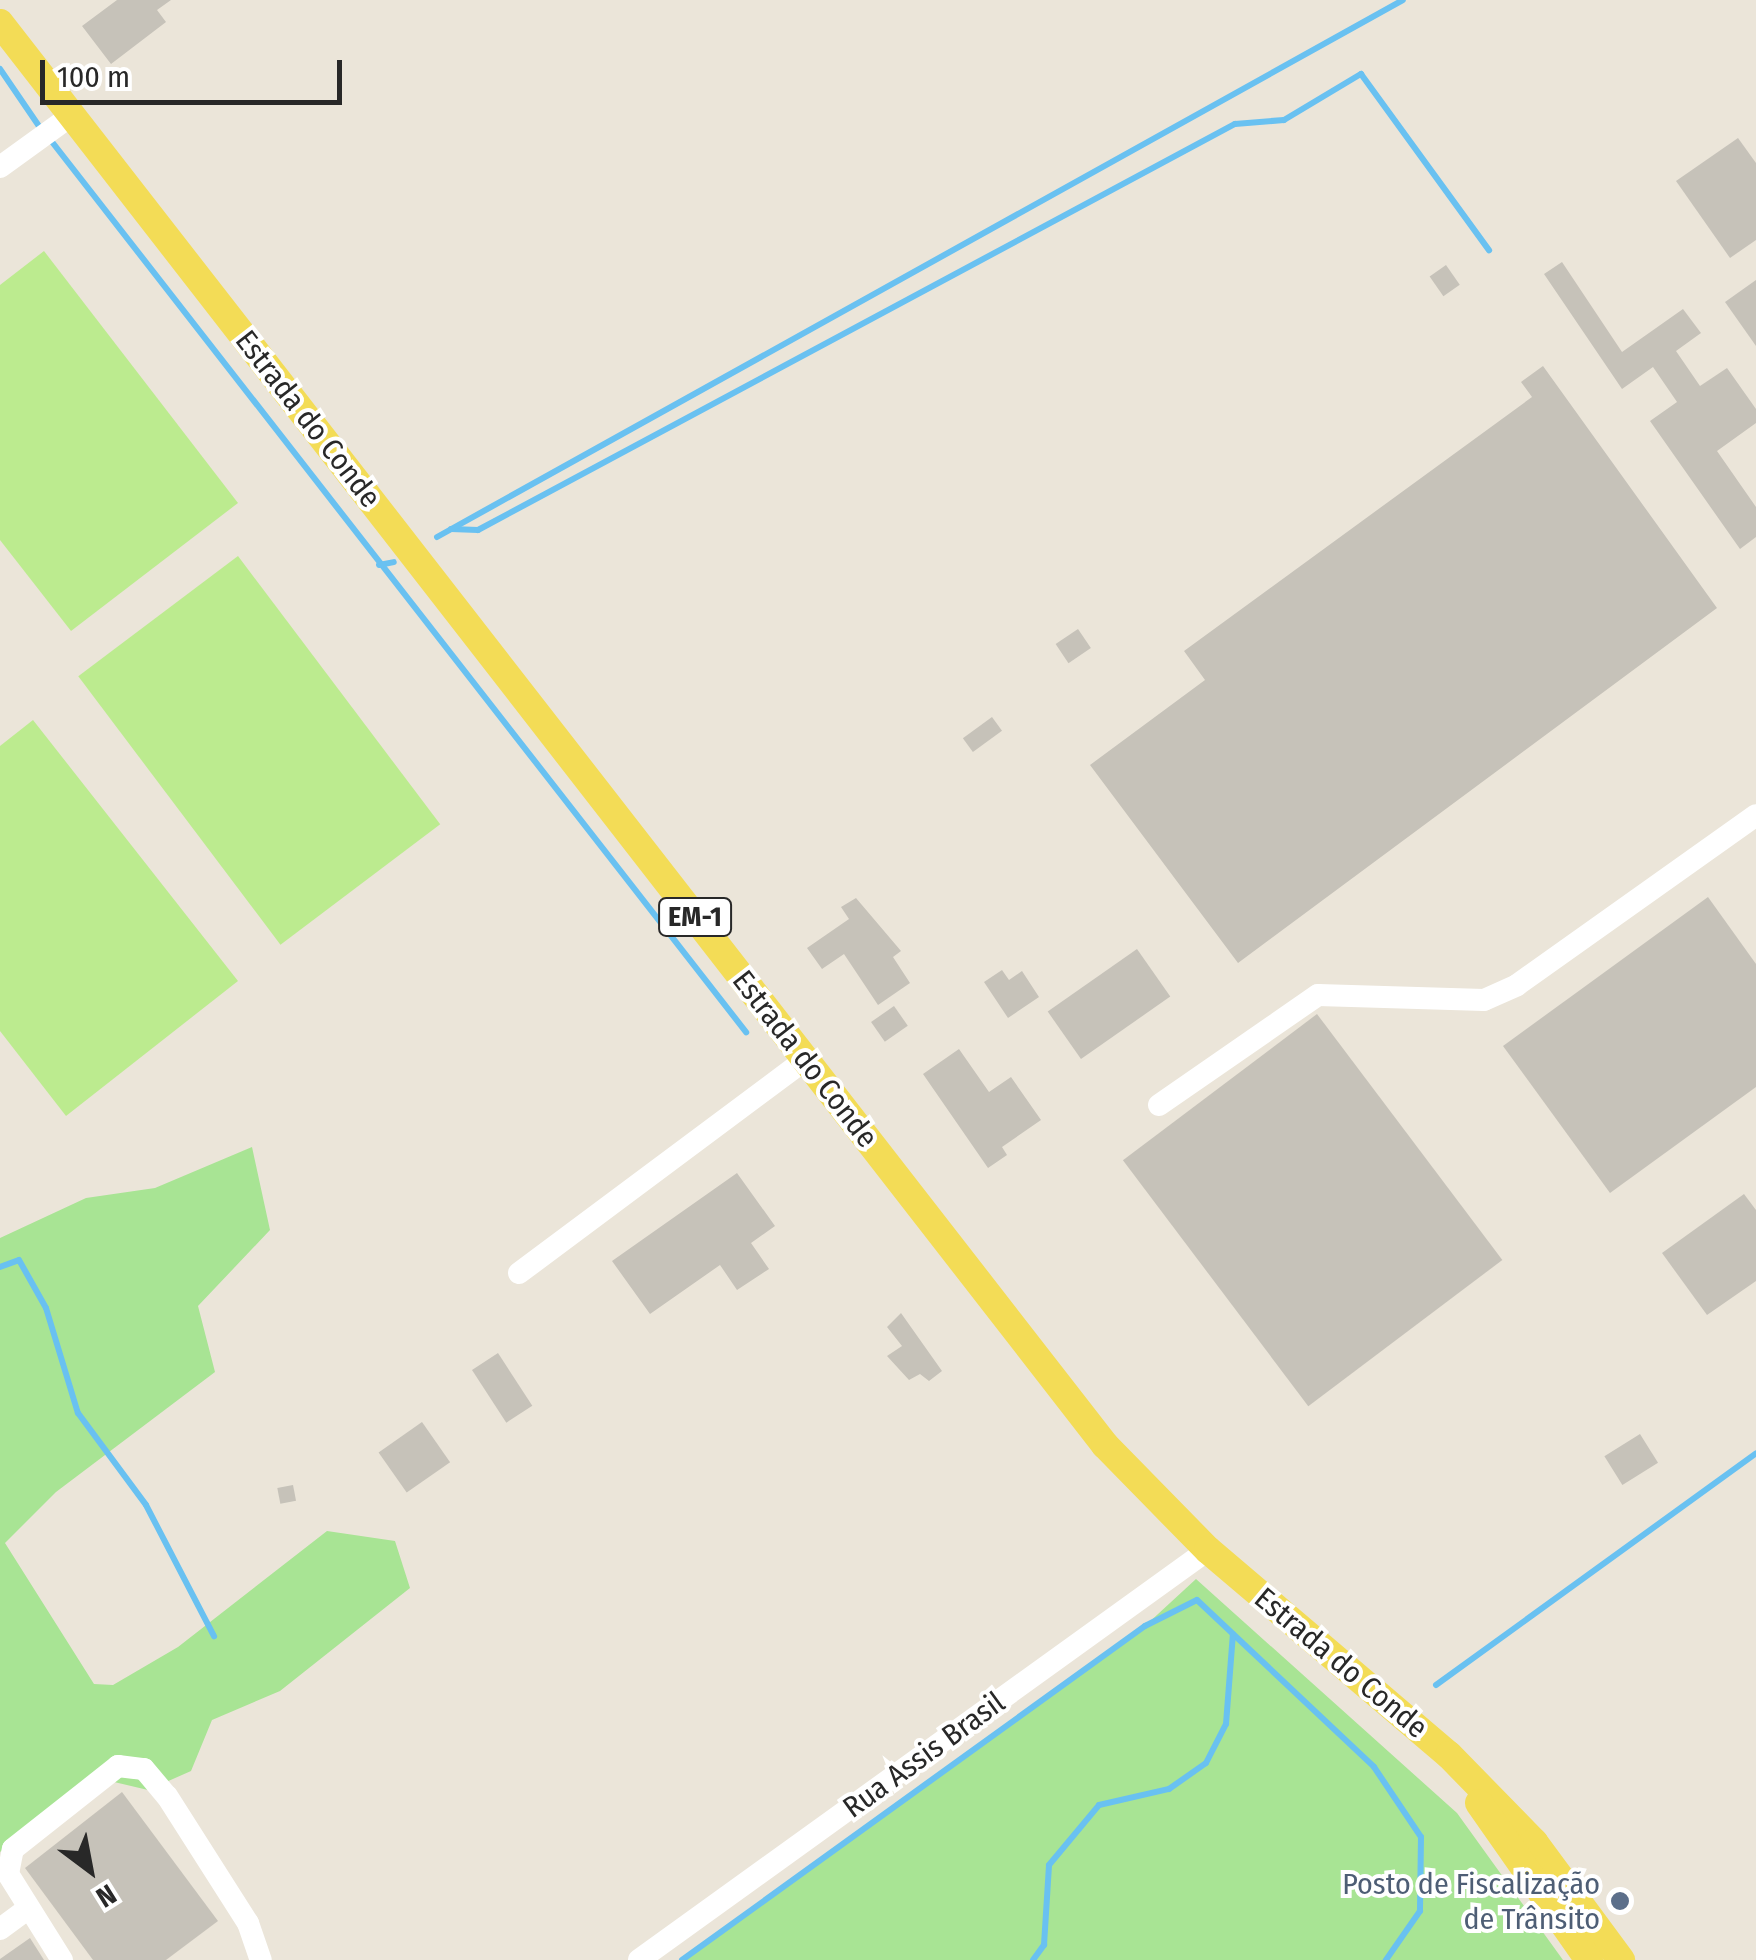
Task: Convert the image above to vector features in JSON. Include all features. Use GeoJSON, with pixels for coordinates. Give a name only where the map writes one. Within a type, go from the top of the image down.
{"type":"FeatureCollection","features":[{"type":"Feature","properties":{"kind":"main road","name":"Estrada do Conde"},"geometry":{"type":"LineString","coordinates":[[0,23],[54,128],[805,1060],[1105,1445],[1208,1550],[1449,1755],[1534,1842],[1621,1960]]}},
{"type":"Feature","properties":{"kind":"main road","name":"Estrada do Conde"},"geometry":{"type":"LineString","coordinates":[[1449,1755],[1513,1857],[1590,1960]]}},
{"type":"Feature","properties":{"kind":"main road","name":"Estrada do Conde"},"geometry":{"type":"LineString","coordinates":[[1449,1755],[1608,1960]]}},
{"type":"Feature","properties":{"kind":"street"},"geometry":{"type":"LineString","coordinates":[[0,167],[54,128]]}},
{"type":"Feature","properties":{"kind":"street"},"geometry":{"type":"LineString","coordinates":[[1159,1105],[1318,995],[1484,1000],[1517,985],[1756,815]]}},
{"type":"Feature","properties":{"kind":"street"},"geometry":{"type":"LineString","coordinates":[[519,1273],[805,1060]]}},
{"type":"Feature","properties":{"kind":"street","name":"Rua Assis Brasil"},"geometry":{"type":"LineString","coordinates":[[639,1960],[1208,1550]]}},
{"type":"Feature","properties":{"kind":"street"},"geometry":{"type":"LineString","coordinates":[[62,1960],[8,1874],[13,1849],[118,1766],[144,1769],[167,1796],[248,1923],[261,1960]]}},
{"type":"Feature","properties":{"kind":"street"},"geometry":{"type":"LineString","coordinates":[[0,1928],[21,1914]]}},
{"type":"Feature","properties":{"kind":"green space"},"geometry":{"type":"Polygon","coordinates":[[[44,251],[238,503],[71,631],[0,540],[0,285],[44,251]]]}},
{"type":"Feature","properties":{"kind":"green space"},"geometry":{"type":"Polygon","coordinates":[[[238,556],[440,824],[280,945],[78,676],[238,556]]]}},
{"type":"Feature","properties":{"kind":"green space"},"geometry":{"type":"Polygon","coordinates":[[[33,720],[238,981],[66,1116],[0,1031],[0,746],[33,720]]]}},
{"type":"Feature","properties":{"kind":"green space"},"geometry":{"type":"Polygon","coordinates":[[[252,1147],[270,1230],[198,1306],[215,1372],[56,1492],[5,1543],[94,1684],[113,1685],[178,1647],[327,1531],[395,1541],[410,1588],[280,1691],[212,1720],[191,1771],[148,1790],[93,1777],[0,1852],[0,1238],[86,1198],[155,1188],[252,1147]]]}},
{"type":"Feature","properties":{"kind":"green space"},"geometry":{"type":"Polygon","coordinates":[[[1196,1579],[1457,1813],[1563,1960],[682,1960],[1145,1626],[1196,1579]]]}},
{"type":"Feature","properties":{"kind":"building"},"geometry":{"type":"Polygon","coordinates":[[[117,0],[171,0],[157,10],[166,22],[111,64],[82,26],[117,0]]]}},
{"type":"Feature","properties":{"kind":"building"},"geometry":{"type":"Polygon","coordinates":[[[1738,138],[1756,163],[1756,240],[1730,258],[1676,181],[1738,138]]]}},
{"type":"Feature","properties":{"kind":"building"},"geometry":{"type":"Polygon","coordinates":[[[1562,262],[1622,352],[1683,309],[1701,333],[1676,351],[1700,386],[1727,368],[1756,409],[1756,423],[1717,451],[1756,507],[1756,537],[1740,549],[1650,421],[1677,402],[1653,367],[1622,389],[1544,274],[1562,262]]]}},
{"type":"Feature","properties":{"kind":"building"},"geometry":{"type":"Polygon","coordinates":[[[1446,265],[1460,285],[1443,296],[1430,276],[1446,265]]]}},
{"type":"Feature","properties":{"kind":"building"},"geometry":{"type":"Polygon","coordinates":[[[1756,280],[1756,346],[1725,302],[1756,280]]]}},
{"type":"Feature","properties":{"kind":"building"},"geometry":{"type":"Polygon","coordinates":[[[1543,366],[1717,608],[1238,963],[1090,765],[1205,680],[1184,651],[1532,397],[1521,382],[1543,366]]]}},
{"type":"Feature","properties":{"kind":"building"},"geometry":{"type":"Polygon","coordinates":[[[1078,629],[1091,648],[1068,663],[1056,644],[1078,629]]]}},
{"type":"Feature","properties":{"kind":"building"},"geometry":{"type":"Polygon","coordinates":[[[992,717],[1002,731],[973,752],[963,738],[992,717]]]}},
{"type":"Feature","properties":{"kind":"building"},"geometry":{"type":"Polygon","coordinates":[[[1708,897],[1756,964],[1756,1087],[1610,1193],[1503,1046],[1708,897]]]}},
{"type":"Feature","properties":{"kind":"building"},"geometry":{"type":"Polygon","coordinates":[[[856,898],[901,951],[893,957],[910,983],[878,1005],[844,954],[822,969],[807,948],[849,919],[841,907],[856,898]]]}},
{"type":"Feature","properties":{"kind":"building"},"geometry":{"type":"Polygon","coordinates":[[[1137,949],[1170,997],[1081,1059],[1048,1012],[1137,949]]]}},
{"type":"Feature","properties":{"kind":"building"},"geometry":{"type":"Polygon","coordinates":[[[1002,970],[1009,980],[1022,971],[1039,997],[1008,1018],[984,982],[1002,970]]]}},
{"type":"Feature","properties":{"kind":"building"},"geometry":{"type":"Polygon","coordinates":[[[894,1006],[908,1026],[885,1042],[871,1022],[894,1006]]]}},
{"type":"Feature","properties":{"kind":"building"},"geometry":{"type":"Polygon","coordinates":[[[1317,1014],[1502,1260],[1308,1406],[1123,1160],[1317,1014]]]}},
{"type":"Feature","properties":{"kind":"building"},"geometry":{"type":"Polygon","coordinates":[[[959,1049],[989,1092],[1011,1077],[1041,1120],[1002,1147],[1007,1155],[988,1168],[923,1074],[959,1049]]]}},
{"type":"Feature","properties":{"kind":"building"},"geometry":{"type":"Polygon","coordinates":[[[737,1173],[775,1226],[751,1243],[769,1269],[737,1290],[720,1265],[650,1314],[612,1261],[737,1173]]]}},
{"type":"Feature","properties":{"kind":"building"},"geometry":{"type":"Polygon","coordinates":[[[1744,1194],[1756,1210],[1756,1281],[1707,1315],[1662,1253],[1744,1194]]]}},
{"type":"Feature","properties":{"kind":"building"},"geometry":{"type":"Polygon","coordinates":[[[901,1313],[942,1371],[929,1381],[920,1374],[909,1380],[887,1356],[902,1346],[887,1327],[901,1313]]]}},
{"type":"Feature","properties":{"kind":"building"},"geometry":{"type":"Polygon","coordinates":[[[498,1353],[532,1406],[506,1423],[472,1370],[498,1353]]]}},
{"type":"Feature","properties":{"kind":"building"},"geometry":{"type":"Polygon","coordinates":[[[422,1422],[450,1462],[407,1493],[379,1452],[422,1422]]]}},
{"type":"Feature","properties":{"kind":"building"},"geometry":{"type":"Polygon","coordinates":[[[1640,1434],[1658,1463],[1622,1485],[1604,1456],[1640,1434]]]}},
{"type":"Feature","properties":{"kind":"building"},"geometry":{"type":"Polygon","coordinates":[[[293,1485],[296,1501],[280,1504],[277,1488],[293,1485]]]}},
{"type":"Feature","properties":{"kind":"building"},"geometry":{"type":"Polygon","coordinates":[[[122,1792],[218,1921],[166,1960],[93,1960],[25,1868],[122,1792]]]}},
{"type":"Feature","properties":{"kind":"building"},"geometry":{"type":"Polygon","coordinates":[[[30,1938],[44,1960],[0,1960],[0,1959],[30,1938]]]}},
{"type":"Feature","properties":{"kind":"waterway"},"geometry":{"type":"LineString","coordinates":[[437,537],[1403,0]]}},
{"type":"Feature","properties":{"kind":"waterway"},"geometry":{"type":"LineString","coordinates":[[0,69],[41,129]]}},
{"type":"Feature","properties":{"kind":"waterway"},"geometry":{"type":"LineString","coordinates":[[451,529],[478,530],[1235,124],[1284,120],[1361,74],[1489,250]]}},
{"type":"Feature","properties":{"kind":"waterway"},"geometry":{"type":"LineString","coordinates":[[49,138],[746,1032]]}},
{"type":"Feature","properties":{"kind":"waterway"},"geometry":{"type":"LineString","coordinates":[[379,565],[394,562]]}},
{"type":"Feature","properties":{"kind":"waterway"},"geometry":{"type":"LineString","coordinates":[[0,1267],[19,1260],[46,1308],[78,1413],[146,1505],[214,1636]]}},
{"type":"Feature","properties":{"kind":"waterway"},"geometry":{"type":"LineString","coordinates":[[1436,1685],[1756,1453]]}},
{"type":"Feature","properties":{"kind":"waterway"},"geometry":{"type":"LineString","coordinates":[[682,1960],[1145,1626],[1197,1600],[1374,1767],[1421,1837],[1420,1911],[1386,1960]]}},
{"type":"Feature","properties":{"kind":"waterway"},"geometry":{"type":"LineString","coordinates":[[1033,1960],[1044,1945],[1049,1865],[1099,1805],[1169,1789],[1206,1763],[1226,1724],[1233,1634]]}},
{"type":"Feature","properties":{"kind":"place","name":"Posto de Fiscalização de Trânsito"},"geometry":{"type":"Point","coordinates":[1620,1901]}}]}
